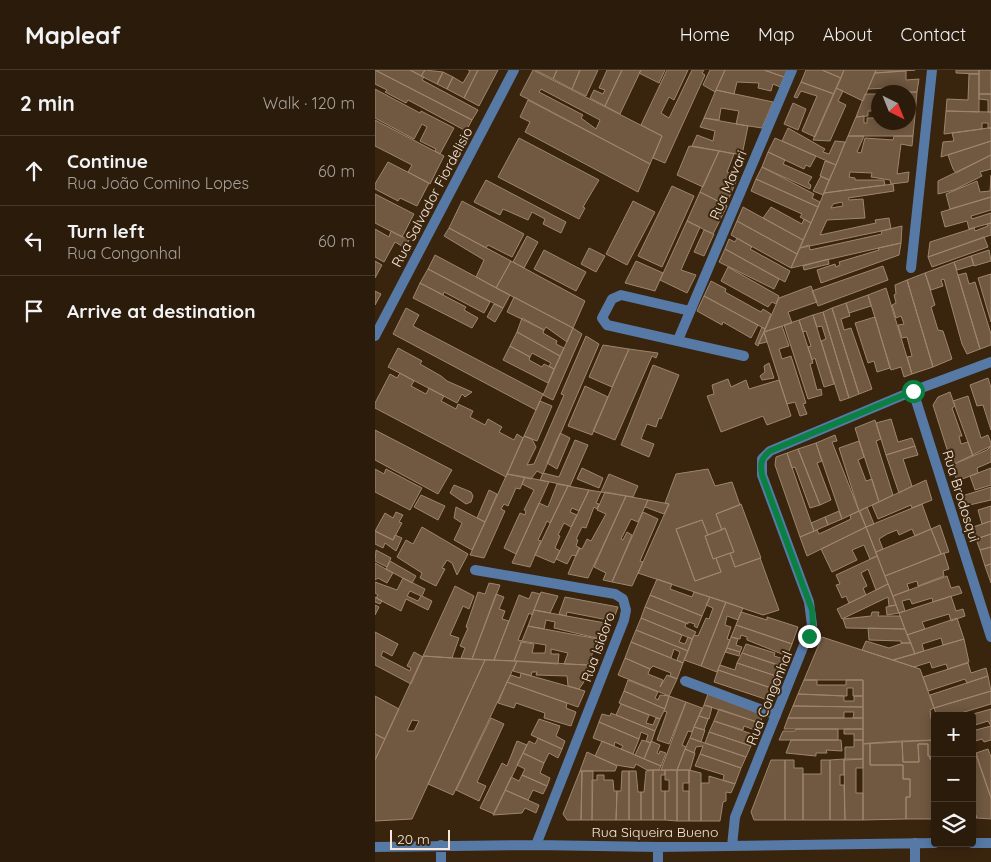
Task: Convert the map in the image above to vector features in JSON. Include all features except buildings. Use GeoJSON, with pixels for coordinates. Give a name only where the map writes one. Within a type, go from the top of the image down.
{"type":"FeatureCollection","features":[{"type":"Feature","properties":{"kind":"street","name":"Rua Salvador Fiordelisio"},"geometry":{"type":"LineString","coordinates":[[375,336],[514,70]]}},
{"type":"Feature","properties":{"kind":"street","name":"Rua Mavari"},"geometry":{"type":"LineString","coordinates":[[679,340],[792,70]]}},
{"type":"Feature","properties":{"kind":"street"},"geometry":{"type":"LineString","coordinates":[[911,268],[932,70]]}},
{"type":"Feature","properties":{"kind":"street"},"geometry":{"type":"LineString","coordinates":[[690,310],[621,295],[612,299],[603,318],[607,325],[744,356]]}},
{"type":"Feature","properties":{"kind":"street"},"geometry":{"type":"LineString","coordinates":[[913,391],[991,362]]}},
{"type":"Feature","properties":{"kind":"street","name":"Rua Congonhal"},"geometry":{"type":"LineString","coordinates":[[733,846],[735,817],[809,636],[813,616],[762,475],[760,464],[770,451],[913,391]]}},
{"type":"Feature","properties":{"kind":"street","name":"Rua Brodosqui"},"geometry":{"type":"LineString","coordinates":[[913,391],[991,637]]}},
{"type":"Feature","properties":{"kind":"street","name":"Rua Isidoro"},"geometry":{"type":"LineString","coordinates":[[475,570],[615,594],[623,599],[625,604],[624,620],[536,845]]}},
{"type":"Feature","properties":{"kind":"street"},"geometry":{"type":"LineString","coordinates":[[685,681],[776,715]]}},
{"type":"Feature","properties":{"kind":"street"},"geometry":{"type":"LineString","coordinates":[[976,843],[991,842]]}},
{"type":"Feature","properties":{"kind":"street"},"geometry":{"type":"LineString","coordinates":[[915,843],[915,862]]}},
{"type":"Feature","properties":{"kind":"street","name":"Rua Siqueira Bueno"},"geometry":{"type":"LineString","coordinates":[[375,847],[536,845],[658,848],[931,843]]}},
{"type":"Feature","properties":{"kind":"street"},"geometry":{"type":"LineString","coordinates":[[441,845],[441,862]]}},
{"type":"Feature","properties":{"kind":"street"},"geometry":{"type":"LineString","coordinates":[[658,848],[658,862]]}},
{"type":"Feature","properties":{"kind":"route"},"geometry":{"type":"LineString","coordinates":[[809,636],[813,625],[812,610],[762,475],[760,464],[762,459],[770,451],[913,391]]}}]}
